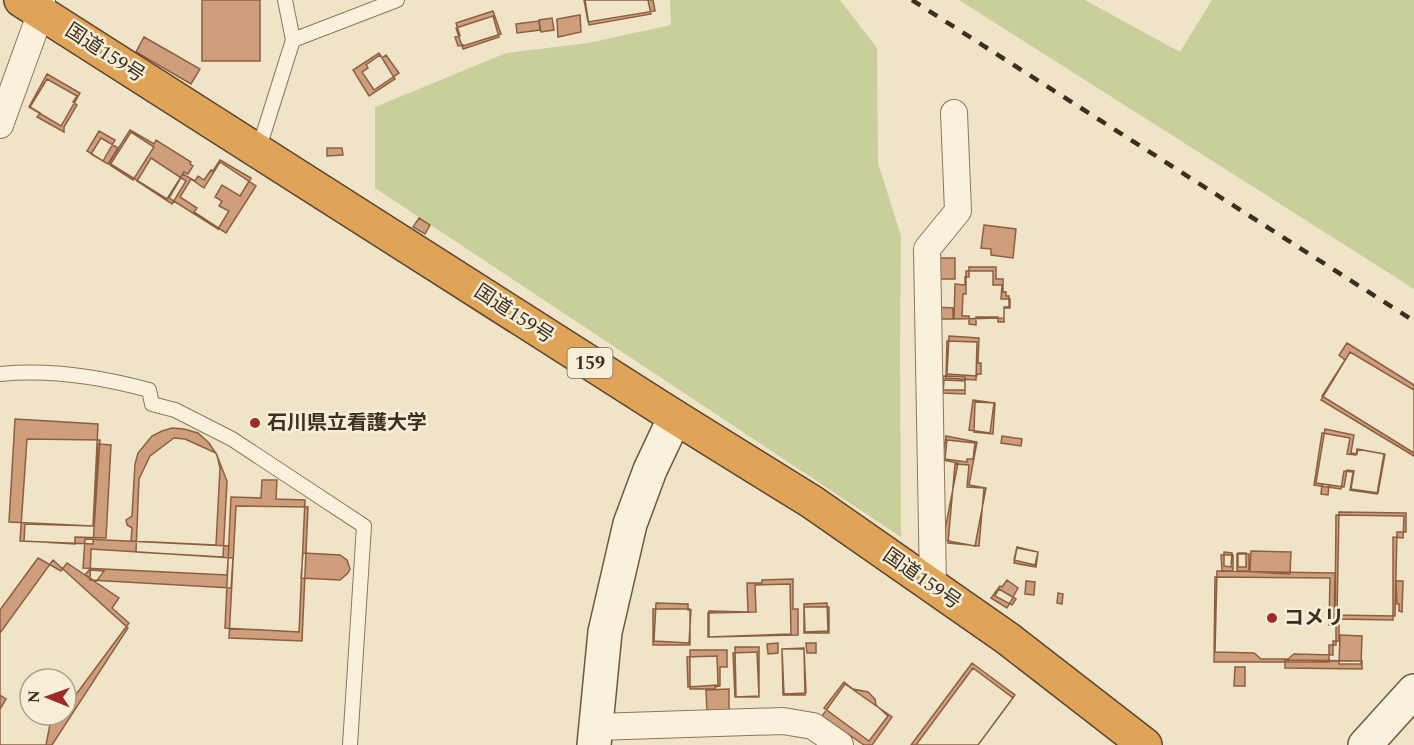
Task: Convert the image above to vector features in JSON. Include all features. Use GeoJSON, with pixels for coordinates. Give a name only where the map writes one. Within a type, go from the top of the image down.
{"type":"FeatureCollection","features":[{"type":"Feature","properties":{"kind":"highway","name":"国道159号"},"geometry":{"type":"LineString","coordinates":[[35,4],[258,151],[812,502],[1007,638],[1145,745]]}},
{"type":"Feature","properties":{"kind":"street"},"geometry":{"type":"LineString","coordinates":[[0,125],[35,4]]}},
{"type":"Feature","properties":{"kind":"street"},"geometry":{"type":"LineString","coordinates":[[933,586],[927,249],[958,211],[954,113]]}},
{"type":"Feature","properties":{"kind":"street"},"geometry":{"type":"LineString","coordinates":[[675,417],[650,470],[630,524],[605,632],[595,736],[782,733],[813,726],[840,745]]}},
{"type":"Feature","properties":{"kind":"street"},"geometry":{"type":"LineString","coordinates":[[1365,745],[1414,691]]}},
{"type":"Feature","properties":{"kind":"lane"},"geometry":{"type":"LineString","coordinates":[[258,151],[293,40],[285,0]]}},
{"type":"Feature","properties":{"kind":"lane"},"geometry":{"type":"LineString","coordinates":[[293,40],[397,0]]}},
{"type":"Feature","properties":{"kind":"lane"},"geometry":{"type":"LineString","coordinates":[[0,374],[29,371],[117,381],[149,390],[152,404],[176,410],[232,440],[364,526],[350,745]]}},
{"type":"Feature","properties":{"kind":"green space"},"geometry":{"type":"Polygon","coordinates":[[[670,0],[840,0],[877,48],[878,163],[901,236],[901,537],[375,188],[375,107],[506,53],[588,43],[671,25],[670,0]]]}},
{"type":"Feature","properties":{"kind":"green space"},"geometry":{"type":"Polygon","coordinates":[[[959,0],[1085,0],[1180,52],[1212,0],[1414,0],[1414,289],[959,0]]]}},
{"type":"Feature","properties":{"kind":"building"},"geometry":{"type":"Polygon","coordinates":[[[202,0],[260,0],[260,61],[202,61],[202,0]]]}},
{"type":"Feature","properties":{"kind":"building"},"geometry":{"type":"Polygon","coordinates":[[[584,0],[653,0],[655,11],[588,22],[584,0]]]}},
{"type":"Feature","properties":{"kind":"building"},"geometry":{"type":"Polygon","coordinates":[[[585,0],[648,0],[651,14],[589,25],[585,0]]]}},
{"type":"Feature","properties":{"kind":"building"},"geometry":{"type":"Polygon","coordinates":[[[493,11],[501,34],[458,46],[455,37],[460,36],[456,23],[493,11]]]}},
{"type":"Feature","properties":{"kind":"building"},"geometry":{"type":"Polygon","coordinates":[[[580,15],[581,32],[558,37],[557,19],[580,15]]]}},
{"type":"Feature","properties":{"kind":"building"},"geometry":{"type":"Polygon","coordinates":[[[493,16],[499,37],[463,49],[456,28],[493,16]]]}},
{"type":"Feature","properties":{"kind":"building"},"geometry":{"type":"Polygon","coordinates":[[[552,18],[554,30],[541,32],[539,20],[552,18]]]}},
{"type":"Feature","properties":{"kind":"building"},"geometry":{"type":"Polygon","coordinates":[[[539,21],[540,30],[517,33],[516,24],[539,21]]]}},
{"type":"Feature","properties":{"kind":"building"},"geometry":{"type":"Polygon","coordinates":[[[144,37],[200,69],[191,84],[136,52],[144,37]]]}},
{"type":"Feature","properties":{"kind":"building"},"geometry":{"type":"Polygon","coordinates":[[[379,53],[395,79],[369,96],[353,70],[379,53]]]}},
{"type":"Feature","properties":{"kind":"building"},"geometry":{"type":"Polygon","coordinates":[[[380,55],[382,58],[386,55],[399,73],[374,90],[362,72],[368,68],[366,65],[380,55]]]}},
{"type":"Feature","properties":{"kind":"building"},"geometry":{"type":"Polygon","coordinates":[[[47,74],[80,93],[61,126],[29,107],[47,74]]]}},
{"type":"Feature","properties":{"kind":"building"},"geometry":{"type":"Polygon","coordinates":[[[47,79],[77,96],[73,102],[77,105],[64,127],[64,132],[37,117],[40,113],[30,107],[47,79]]]}},
{"type":"Feature","properties":{"kind":"building"},"geometry":{"type":"Polygon","coordinates":[[[130,130],[154,144],[156,140],[191,162],[193,166],[188,174],[184,172],[167,199],[109,163],[130,130]]]}},
{"type":"Feature","properties":{"kind":"building"},"geometry":{"type":"Polygon","coordinates":[[[99,131],[115,140],[103,161],[87,151],[99,131]]]}},
{"type":"Feature","properties":{"kind":"building"},"geometry":{"type":"Polygon","coordinates":[[[131,132],[154,147],[133,180],[110,165],[131,132]]]}},
{"type":"Feature","properties":{"kind":"building"},"geometry":{"type":"Polygon","coordinates":[[[101,138],[118,148],[108,164],[91,154],[101,138]]]}},
{"type":"Feature","properties":{"kind":"building"},"geometry":{"type":"Polygon","coordinates":[[[327,148],[342,148],[343,155],[327,156],[327,148]]]}},
{"type":"Feature","properties":{"kind":"building"},"geometry":{"type":"Polygon","coordinates":[[[151,158],[186,181],[172,204],[137,181],[151,158]]]}},
{"type":"Feature","properties":{"kind":"building"},"geometry":{"type":"Polygon","coordinates":[[[220,160],[251,178],[240,196],[222,185],[215,197],[222,201],[219,206],[229,211],[218,229],[169,198],[183,174],[195,181],[198,176],[204,180],[220,160]]]}},
{"type":"Feature","properties":{"kind":"building"},"geometry":{"type":"Polygon","coordinates":[[[220,162],[256,186],[226,233],[194,212],[197,208],[180,197],[191,179],[204,188],[220,162]]]}},
{"type":"Feature","properties":{"kind":"building"},"geometry":{"type":"Polygon","coordinates":[[[419,218],[430,225],[425,234],[413,227],[419,218]]]}},
{"type":"Feature","properties":{"kind":"building"},"geometry":{"type":"Polygon","coordinates":[[[984,225],[1016,229],[1013,258],[991,255],[991,249],[981,248],[984,225]]]}},
{"type":"Feature","properties":{"kind":"building"},"geometry":{"type":"Polygon","coordinates":[[[940,258],[955,258],[955,279],[939,279],[940,258]]]}},
{"type":"Feature","properties":{"kind":"building"},"geometry":{"type":"Polygon","coordinates":[[[969,267],[996,267],[996,279],[1003,279],[1003,292],[1009,296],[1009,307],[1004,307],[1004,318],[954,319],[955,284],[965,285],[965,277],[969,277],[969,267]]]}},
{"type":"Feature","properties":{"kind":"building"},"geometry":{"type":"Polygon","coordinates":[[[966,271],[993,271],[993,285],[1002,285],[1001,299],[1010,299],[1010,308],[1004,308],[1004,322],[998,322],[998,317],[976,317],[976,325],[969,324],[969,316],[962,316],[963,294],[966,294],[966,271]]]}},
{"type":"Feature","properties":{"kind":"building"},"geometry":{"type":"Polygon","coordinates":[[[936,307],[953,308],[953,319],[936,319],[936,307]]]}},
{"type":"Feature","properties":{"kind":"building"},"geometry":{"type":"Polygon","coordinates":[[[949,336],[979,338],[978,363],[981,363],[981,374],[977,376],[947,374],[949,336]]]}},
{"type":"Feature","properties":{"kind":"building"},"geometry":{"type":"Polygon","coordinates":[[[947,341],[977,342],[976,380],[946,378],[947,341]]]}},
{"type":"Feature","properties":{"kind":"building"},"geometry":{"type":"Polygon","coordinates":[[[1347,343],[1414,385],[1414,453],[1322,396],[1345,360],[1339,355],[1347,343]]]}},
{"type":"Feature","properties":{"kind":"building"},"geometry":{"type":"Polygon","coordinates":[[[1350,352],[1414,390],[1414,456],[1321,400],[1350,352]]]}},
{"type":"Feature","properties":{"kind":"building"},"geometry":{"type":"Polygon","coordinates":[[[943,376],[965,377],[965,390],[942,390],[943,376]]]}},
{"type":"Feature","properties":{"kind":"building"},"geometry":{"type":"Polygon","coordinates":[[[944,380],[965,381],[965,394],[943,393],[944,380]]]}},
{"type":"Feature","properties":{"kind":"building"},"geometry":{"type":"Polygon","coordinates":[[[973,400],[994,403],[990,433],[969,430],[973,400]]]}},
{"type":"Feature","properties":{"kind":"building"},"geometry":{"type":"Polygon","coordinates":[[[975,402],[995,403],[993,434],[974,432],[975,402]]]}},
{"type":"Feature","properties":{"kind":"building"},"geometry":{"type":"Polygon","coordinates":[[[15,419],[98,424],[93,526],[9,522],[15,419]]]}},
{"type":"Feature","properties":{"kind":"building"},"geometry":{"type":"Polygon","coordinates":[[[172,428],[198,433],[217,455],[220,468],[216,545],[131,541],[132,528],[127,525],[126,520],[132,516],[135,464],[138,453],[152,436],[172,428]]]}},
{"type":"Feature","properties":{"kind":"building"},"geometry":{"type":"Polygon","coordinates":[[[1325,429],[1354,435],[1351,453],[1357,454],[1358,449],[1385,454],[1378,493],[1351,489],[1354,471],[1347,470],[1344,487],[1316,483],[1325,429]]]}},
{"type":"Feature","properties":{"kind":"building"},"geometry":{"type":"Polygon","coordinates":[[[1322,433],[1350,438],[1347,454],[1356,455],[1357,449],[1384,454],[1377,494],[1350,490],[1353,472],[1344,471],[1341,489],[1314,485],[1322,433]]]}},
{"type":"Feature","properties":{"kind":"building"},"geometry":{"type":"Polygon","coordinates":[[[946,436],[977,442],[969,485],[986,488],[975,546],[943,540],[958,463],[942,460],[946,436]]]}},
{"type":"Feature","properties":{"kind":"building"},"geometry":{"type":"Polygon","coordinates":[[[1002,436],[1022,439],[1021,446],[1001,443],[1002,436]]]}},
{"type":"Feature","properties":{"kind":"building"},"geometry":{"type":"Polygon","coordinates":[[[174,438],[185,439],[216,453],[227,481],[223,557],[136,552],[139,479],[150,456],[174,438]]]}},
{"type":"Feature","properties":{"kind":"building"},"geometry":{"type":"Polygon","coordinates":[[[27,439],[100,440],[93,544],[20,541],[27,439]]]}},
{"type":"Feature","properties":{"kind":"building"},"geometry":{"type":"Polygon","coordinates":[[[947,440],[975,443],[973,459],[967,459],[967,462],[945,459],[947,440]]]}},
{"type":"Feature","properties":{"kind":"building"},"geometry":{"type":"Polygon","coordinates":[[[98,444],[111,445],[106,538],[75,537],[75,544],[24,541],[25,524],[94,526],[98,444]]]}},
{"type":"Feature","properties":{"kind":"building"},"geometry":{"type":"Polygon","coordinates":[[[955,464],[969,465],[967,487],[984,488],[979,546],[948,543],[955,464]]]}},
{"type":"Feature","properties":{"kind":"building"},"geometry":{"type":"Polygon","coordinates":[[[262,480],[277,480],[276,499],[305,500],[299,632],[225,628],[231,497],[261,498],[262,480]]]}},
{"type":"Feature","properties":{"kind":"building"},"geometry":{"type":"Polygon","coordinates":[[[1322,484],[1329,485],[1328,495],[1321,494],[1322,484]]]}},
{"type":"Feature","properties":{"kind":"building"},"geometry":{"type":"Polygon","coordinates":[[[236,506],[308,507],[302,641],[229,638],[236,506]]]}},
{"type":"Feature","properties":{"kind":"building"},"geometry":{"type":"Polygon","coordinates":[[[1339,512],[1406,513],[1406,532],[1397,532],[1395,616],[1337,615],[1339,512]]]}},
{"type":"Feature","properties":{"kind":"building"},"geometry":{"type":"Polygon","coordinates":[[[1336,515],[1404,516],[1403,538],[1393,537],[1393,620],[1335,619],[1336,515]]]}},
{"type":"Feature","properties":{"kind":"building"},"geometry":{"type":"Polygon","coordinates":[[[85,539],[229,546],[227,575],[83,568],[85,539]]]}},
{"type":"Feature","properties":{"kind":"building"},"geometry":{"type":"Polygon","coordinates":[[[1017,547],[1038,552],[1035,565],[1014,560],[1017,547]]]}},
{"type":"Feature","properties":{"kind":"building"},"geometry":{"type":"Polygon","coordinates":[[[1017,548],[1038,552],[1036,567],[1014,563],[1017,548]]]}},
{"type":"Feature","properties":{"kind":"building"},"geometry":{"type":"Polygon","coordinates":[[[91,549],[233,558],[231,588],[90,580],[91,549]]]}},
{"type":"Feature","properties":{"kind":"building"},"geometry":{"type":"Polygon","coordinates":[[[1251,551],[1291,552],[1290,574],[1250,572],[1251,551]]]}},
{"type":"Feature","properties":{"kind":"building"},"geometry":{"type":"Polygon","coordinates":[[[1224,552],[1232,553],[1231,567],[1224,566],[1224,552]]]}},
{"type":"Feature","properties":{"kind":"building"},"geometry":{"type":"Polygon","coordinates":[[[303,553],[340,555],[347,560],[350,569],[340,580],[301,578],[303,553]]]}},
{"type":"Feature","properties":{"kind":"building"},"geometry":{"type":"Polygon","coordinates":[[[1238,553],[1246,553],[1246,567],[1238,567],[1238,553]]]}},
{"type":"Feature","properties":{"kind":"building"},"geometry":{"type":"Polygon","coordinates":[[[1237,554],[1249,554],[1249,571],[1237,571],[1237,554]]]}},
{"type":"Feature","properties":{"kind":"building"},"geometry":{"type":"Polygon","coordinates":[[[1221,555],[1233,555],[1233,571],[1222,571],[1221,555]]]}},
{"type":"Feature","properties":{"kind":"building"},"geometry":{"type":"Polygon","coordinates":[[[38,558],[61,571],[67,563],[119,598],[112,608],[129,623],[78,692],[78,667],[18,667],[18,727],[49,727],[46,745],[0,745],[0,610],[38,558]]]}},
{"type":"Feature","properties":{"kind":"building"},"geometry":{"type":"Polygon","coordinates":[[[53,560],[128,628],[78,705],[78,667],[18,667],[18,727],[64,727],[52,745],[0,745],[0,709],[6,699],[0,695],[0,633],[53,560]]]}},
{"type":"Feature","properties":{"kind":"building"},"geometry":{"type":"Polygon","coordinates":[[[89,570],[104,571],[96,582],[85,575],[89,570]]]}},
{"type":"Feature","properties":{"kind":"building"},"geometry":{"type":"Polygon","coordinates":[[[1217,571],[1335,573],[1334,620],[1339,620],[1339,641],[1333,641],[1333,655],[1294,654],[1288,659],[1261,659],[1254,653],[1215,652],[1217,571]]]}},
{"type":"Feature","properties":{"kind":"building"},"geometry":{"type":"Polygon","coordinates":[[[1215,577],[1330,578],[1329,625],[1336,625],[1336,645],[1329,645],[1329,662],[1214,662],[1215,577]]]}},
{"type":"Feature","properties":{"kind":"building"},"geometry":{"type":"Polygon","coordinates":[[[793,579],[793,609],[798,609],[798,635],[709,637],[709,611],[748,612],[747,583],[793,579]]]}},
{"type":"Feature","properties":{"kind":"building"},"geometry":{"type":"Polygon","coordinates":[[[1007,580],[1018,588],[1007,608],[991,598],[1007,580]]]}},
{"type":"Feature","properties":{"kind":"building"},"geometry":{"type":"Polygon","coordinates":[[[1026,581],[1035,582],[1034,595],[1025,594],[1026,581]]]}},
{"type":"Feature","properties":{"kind":"building"},"geometry":{"type":"Polygon","coordinates":[[[1396,581],[1403,581],[1402,612],[1399,611],[1399,604],[1397,604],[1396,581]]]}},
{"type":"Feature","properties":{"kind":"building"},"geometry":{"type":"Polygon","coordinates":[[[790,584],[791,634],[708,637],[708,613],[756,612],[755,585],[790,584]]]}},
{"type":"Feature","properties":{"kind":"building"},"geometry":{"type":"Polygon","coordinates":[[[999,589],[1016,599],[1012,605],[995,596],[999,589]]]}},
{"type":"Feature","properties":{"kind":"building"},"geometry":{"type":"Polygon","coordinates":[[[1058,593],[1063,594],[1062,604],[1057,603],[1058,593]]]}},
{"type":"Feature","properties":{"kind":"building"},"geometry":{"type":"Polygon","coordinates":[[[656,603],[688,604],[688,610],[691,610],[689,643],[654,641],[656,603]]]}},
{"type":"Feature","properties":{"kind":"building"},"geometry":{"type":"Polygon","coordinates":[[[827,603],[828,631],[805,632],[804,604],[827,603]]]}},
{"type":"Feature","properties":{"kind":"building"},"geometry":{"type":"Polygon","coordinates":[[[804,607],[829,607],[829,633],[804,633],[804,607]]]}},
{"type":"Feature","properties":{"kind":"building"},"geometry":{"type":"Polygon","coordinates":[[[653,609],[690,609],[690,645],[653,645],[653,609]]]}},
{"type":"Feature","properties":{"kind":"building"},"geometry":{"type":"Polygon","coordinates":[[[1340,635],[1362,636],[1361,664],[1339,664],[1340,635]]]}},
{"type":"Feature","properties":{"kind":"building"},"geometry":{"type":"Polygon","coordinates":[[[778,643],[778,653],[768,654],[767,644],[778,643]]]}},
{"type":"Feature","properties":{"kind":"building"},"geometry":{"type":"Polygon","coordinates":[[[806,643],[816,643],[816,653],[807,653],[806,643]]]}},
{"type":"Feature","properties":{"kind":"building"},"geometry":{"type":"Polygon","coordinates":[[[735,647],[759,647],[759,697],[736,697],[735,647]]]}},
{"type":"Feature","properties":{"kind":"building"},"geometry":{"type":"Polygon","coordinates":[[[804,648],[806,693],[784,694],[782,649],[804,648]]]}},
{"type":"Feature","properties":{"kind":"building"},"geometry":{"type":"Polygon","coordinates":[[[782,649],[804,649],[805,695],[783,695],[782,649]]]}},
{"type":"Feature","properties":{"kind":"building"},"geometry":{"type":"Polygon","coordinates":[[[690,650],[727,650],[727,667],[720,667],[720,686],[715,689],[690,689],[690,650]]]}},
{"type":"Feature","properties":{"kind":"building"},"geometry":{"type":"Polygon","coordinates":[[[757,652],[759,696],[735,697],[733,653],[757,652]]]}},
{"type":"Feature","properties":{"kind":"building"},"geometry":{"type":"Polygon","coordinates":[[[717,656],[718,685],[688,687],[687,657],[717,656]]]}},
{"type":"Feature","properties":{"kind":"building"},"geometry":{"type":"Polygon","coordinates":[[[1285,660],[1362,661],[1362,669],[1285,668],[1285,660]]]}},
{"type":"Feature","properties":{"kind":"building"},"geometry":{"type":"Polygon","coordinates":[[[972,663],[1015,695],[978,745],[911,745],[972,663]]]}},
{"type":"Feature","properties":{"kind":"building"},"geometry":{"type":"Polygon","coordinates":[[[1235,667],[1245,667],[1245,686],[1234,686],[1235,667]]]}},
{"type":"Feature","properties":{"kind":"building"},"geometry":{"type":"Polygon","coordinates":[[[973,668],[1013,698],[978,745],[916,745],[973,668]]]}},
{"type":"Feature","properties":{"kind":"building"},"geometry":{"type":"Polygon","coordinates":[[[844,682],[853,689],[868,692],[875,699],[876,705],[888,716],[869,741],[824,708],[844,682]]]}},
{"type":"Feature","properties":{"kind":"building"},"geometry":{"type":"Polygon","coordinates":[[[845,684],[892,717],[872,745],[864,745],[822,716],[845,684]]]}},
{"type":"Feature","properties":{"kind":"building"},"geometry":{"type":"Polygon","coordinates":[[[729,689],[729,711],[707,712],[706,690],[729,689]]]}},
{"type":"Feature","properties":{"kind":"railway"},"geometry":{"type":"LineString","coordinates":[[912,0],[1414,321]]}},
{"type":"Feature","properties":{"kind":"place","name":"石川県立看護大学"},"geometry":{"type":"Point","coordinates":[255,423]}},
{"type":"Feature","properties":{"kind":"place","name":"コメリ"},"geometry":{"type":"Point","coordinates":[1272,618]}}]}
